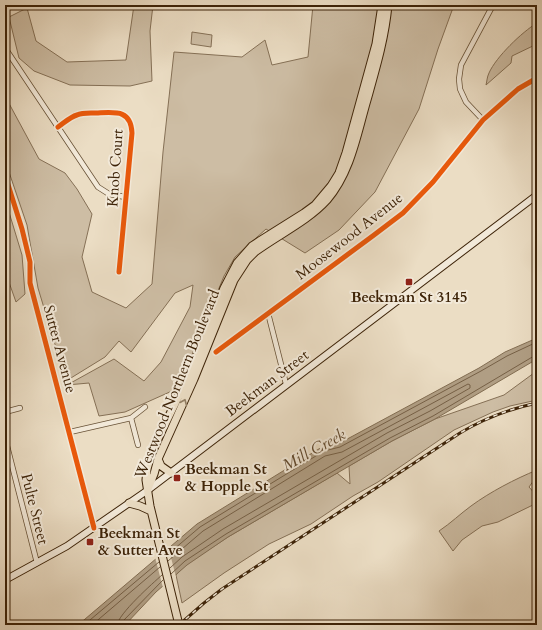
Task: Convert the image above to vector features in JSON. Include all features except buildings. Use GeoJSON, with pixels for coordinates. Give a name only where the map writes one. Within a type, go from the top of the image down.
{"type":"FeatureCollection","features":[{"type":"Feature","properties":{"kind":"main road","name":"Westwood Northern Boulevard"},"geometry":{"type":"LineString","coordinates":[[148,490],[146,480],[147,469],[157,441],[194,364],[224,288],[237,263],[256,243],[315,205],[331,186],[339,173],[346,153],[376,44],[382,5]]}},
{"type":"Feature","properties":{"kind":"main road","name":"Westwood Northern Boulevard"},"geometry":{"type":"LineString","coordinates":[[148,490],[158,460],[240,269],[256,252],[302,220],[326,201],[344,174],[355,142],[382,44],[388,5]]}},
{"type":"Feature","properties":{"kind":"main road","name":"Beekman Street"},"geometry":{"type":"LineString","coordinates":[[5,580],[67,546],[148,490],[537,195]]}},
{"type":"Feature","properties":{"kind":"main road"},"geometry":{"type":"LineString","coordinates":[[158,460],[161,466],[170,473]]}},
{"type":"Feature","properties":{"kind":"main road"},"geometry":{"type":"LineString","coordinates":[[148,490],[149,509],[179,625]]}},
{"type":"Feature","properties":{"kind":"main road"},"geometry":{"type":"LineString","coordinates":[[130,503],[149,509]]}},
{"type":"Feature","properties":{"kind":"street"},"geometry":{"type":"LineString","coordinates":[[483,120],[466,102],[460,89],[459,79],[461,65],[493,5]]}},
{"type":"Feature","properties":{"kind":"street"},"geometry":{"type":"LineString","coordinates":[[5,48],[98,187],[109,194],[125,197]]}},
{"type":"Feature","properties":{"kind":"street","name":"Moosewood Avenue"},"geometry":{"type":"LineString","coordinates":[[216,352],[403,213],[433,182],[483,120],[518,89],[537,78]]}},
{"type":"Feature","properties":{"kind":"street","name":"Knob Court"},"geometry":{"type":"LineString","coordinates":[[58,127],[79,114],[118,112],[126,116],[130,123],[132,133],[119,272]]}},
{"type":"Feature","properties":{"kind":"street","name":"Sutter Avenue"},"geometry":{"type":"LineString","coordinates":[[5,175],[22,230],[30,262],[30,283],[94,528]]}},
{"type":"Feature","properties":{"kind":"street"},"geometry":{"type":"LineString","coordinates":[[268,313],[286,384]]}},
{"type":"Feature","properties":{"kind":"street"},"geometry":{"type":"LineString","coordinates":[[70,432],[131,418],[145,406]]}},
{"type":"Feature","properties":{"kind":"street"},"geometry":{"type":"LineString","coordinates":[[5,412],[20,408]]}},
{"type":"Feature","properties":{"kind":"street"},"geometry":{"type":"LineString","coordinates":[[131,418],[138,444]]}},
{"type":"Feature","properties":{"kind":"street","name":"Pulte Street"},"geometry":{"type":"LineString","coordinates":[[5,438],[37,563]]}},
{"type":"Feature","properties":{"kind":"shaded area"},"geometry":{"type":"Polygon","coordinates":[[[134,5],[153,5],[150,31],[152,81],[130,86],[70,85],[34,71],[19,58],[9,17],[27,8],[36,41],[67,62],[126,60],[134,5]]]}},
{"type":"Feature","properties":{"kind":"shaded area"},"geometry":{"type":"Polygon","coordinates":[[[313,5],[454,5],[419,109],[375,192],[339,230],[305,253],[266,229],[235,257],[224,276],[187,367],[172,391],[125,412],[99,416],[89,383],[67,385],[114,359],[144,381],[161,362],[190,307],[193,285],[175,293],[131,352],[119,341],[105,357],[66,381],[38,288],[27,225],[9,172],[5,146],[5,96],[39,159],[65,173],[77,189],[92,214],[82,257],[92,292],[126,308],[152,284],[163,152],[174,52],[242,57],[265,40],[272,65],[308,57],[313,5]]]}},
{"type":"Feature","properties":{"kind":"shaded area"},"geometry":{"type":"Polygon","coordinates":[[[537,23],[537,44],[512,56],[511,63],[486,85],[489,73],[497,60],[517,39],[537,23]]]}},
{"type":"Feature","properties":{"kind":"shaded area"},"geometry":{"type":"Polygon","coordinates":[[[192,32],[212,35],[211,47],[191,44],[192,32]]]}},
{"type":"Feature","properties":{"kind":"shaded area"},"geometry":{"type":"Polygon","coordinates":[[[5,199],[22,255],[25,294],[16,302],[5,271],[5,199]]]}},
{"type":"Feature","properties":{"kind":"shaded area"},"geometry":{"type":"Polygon","coordinates":[[[537,372],[537,400],[510,406],[493,412],[454,430],[378,482],[353,496],[311,524],[269,544],[224,573],[182,603],[176,575],[187,564],[228,537],[337,473],[350,484],[349,466],[392,441],[435,419],[504,395],[537,372]]]}},
{"type":"Feature","properties":{"kind":"shaded area"},"geometry":{"type":"Polygon","coordinates":[[[537,470],[537,476],[529,487],[537,496],[537,503],[498,522],[482,526],[462,540],[453,551],[439,531],[486,496],[537,470]]]}},
{"type":"Feature","properties":{"kind":"water"},"geometry":{"type":"Polygon","coordinates":[[[537,338],[537,359],[435,419],[392,441],[228,537],[187,565],[156,592],[125,625],[78,625],[197,524],[322,447],[338,444],[479,368],[505,352],[537,338]]]}},
{"type":"Feature","properties":{"kind":"pier"},"geometry":{"type":"Polygon","coordinates":[[[168,546],[176,577],[163,588],[155,557],[168,546]]]}},
{"type":"Feature","properties":{"kind":"railway"},"geometry":{"type":"LineString","coordinates":[[179,625],[222,589],[460,433],[497,415],[537,403]]}},
{"type":"Feature","properties":{"kind":"cycle path"},"geometry":{"type":"LineString","coordinates":[[216,352],[403,213],[433,182],[483,120],[518,89],[537,78]]}},
{"type":"Feature","properties":{"kind":"cycle path"},"geometry":{"type":"LineString","coordinates":[[58,127],[72,117],[84,113],[111,112],[126,116],[129,120],[132,133],[119,272]]}},
{"type":"Feature","properties":{"kind":"cycle path"},"geometry":{"type":"LineString","coordinates":[[5,175],[22,229],[30,262],[30,283],[94,528]]}},
{"type":"Feature","properties":{"kind":"place","name":"Beekman St 3145"},"geometry":{"type":"Point","coordinates":[409,282]}},
{"type":"Feature","properties":{"kind":"place","name":"Beekman St & Hopple St"},"geometry":{"type":"Point","coordinates":[177,478]}},
{"type":"Feature","properties":{"kind":"place","name":"Beekman St & Sutter Ave"},"geometry":{"type":"Point","coordinates":[90,542]}},
{"type":"Feature","properties":{"kind":"water label","name":"Mill Creek"},"geometry":{"type":"Point","coordinates":[314,450]}}]}
